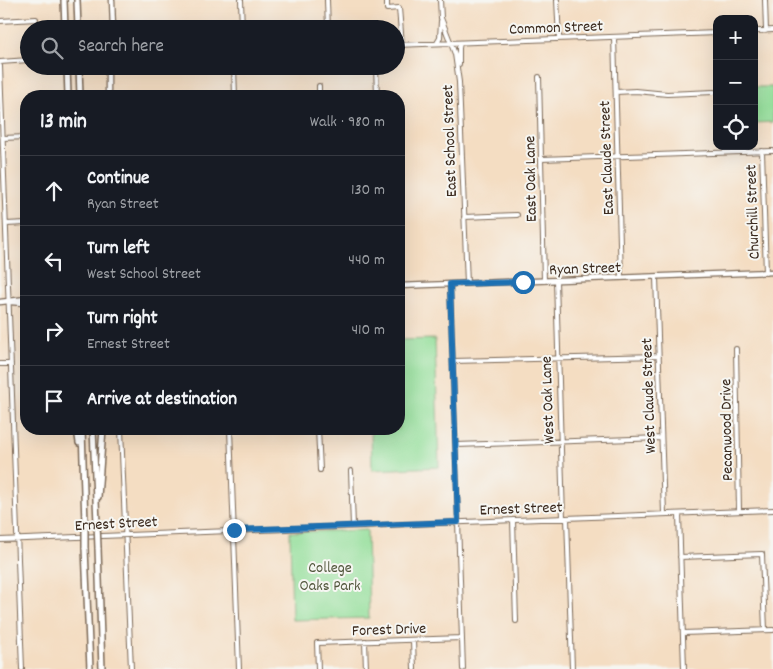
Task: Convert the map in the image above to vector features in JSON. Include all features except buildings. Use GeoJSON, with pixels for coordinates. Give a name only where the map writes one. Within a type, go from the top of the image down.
{"type":"FeatureCollection","features":[{"type":"Feature","properties":{"kind":"highway"},"geometry":{"type":"LineString","coordinates":[[64,0],[65,20]]}},
{"type":"Feature","properties":{"kind":"highway"},"geometry":{"type":"LineString","coordinates":[[77,0],[78,20]]}},
{"type":"Feature","properties":{"kind":"highway"},"geometry":{"type":"LineString","coordinates":[[67,75],[68,90]]}},
{"type":"Feature","properties":{"kind":"highway"},"geometry":{"type":"LineString","coordinates":[[80,75],[81,90]]}},
{"type":"Feature","properties":{"kind":"highway"},"geometry":{"type":"LineString","coordinates":[[79,435],[83,482]]}},
{"type":"Feature","properties":{"kind":"highway"},"geometry":{"type":"LineString","coordinates":[[82,435],[90,669]]}},
{"type":"Feature","properties":{"kind":"highway"},"geometry":{"type":"LineString","coordinates":[[93,435],[102,669]]}},
{"type":"Feature","properties":{"kind":"highway"},"geometry":{"type":"LineString","coordinates":[[97,515],[103,435]]}},
{"type":"Feature","properties":{"kind":"main road"},"geometry":{"type":"LineString","coordinates":[[112,0],[113,20]]}},
{"type":"Feature","properties":{"kind":"main road"},"geometry":{"type":"LineString","coordinates":[[108,75],[108,90]]}},
{"type":"Feature","properties":{"kind":"main road","name":"Ryan Street"},"geometry":{"type":"LineString","coordinates":[[405,286],[773,272]]}},
{"type":"Feature","properties":{"kind":"main road"},"geometry":{"type":"LineString","coordinates":[[0,302],[20,299]]}},
{"type":"Feature","properties":{"kind":"main road"},"geometry":{"type":"LineString","coordinates":[[9,301],[20,303]]}},
{"type":"Feature","properties":{"kind":"street"},"geometry":{"type":"LineString","coordinates":[[241,0],[242,20]]}},
{"type":"Feature","properties":{"kind":"street"},"geometry":{"type":"LineString","coordinates":[[327,0],[328,20]]}},
{"type":"Feature","properties":{"kind":"street"},"geometry":{"type":"LineString","coordinates":[[387,0],[387,9],[399,8],[400,20]]}},
{"type":"Feature","properties":{"kind":"street","name":"East School Street"},"geometry":{"type":"LineString","coordinates":[[440,0],[441,18],[452,43],[459,82],[467,284]]}},
{"type":"Feature","properties":{"kind":"street"},"geometry":{"type":"LineString","coordinates":[[557,0],[559,39]]}},
{"type":"Feature","properties":{"kind":"street"},"geometry":{"type":"LineString","coordinates":[[765,0],[766,31]]}},
{"type":"Feature","properties":{"kind":"street"},"geometry":{"type":"LineString","coordinates":[[437,43],[440,38],[441,18]]}},
{"type":"Feature","properties":{"kind":"street"},"geometry":{"type":"LineString","coordinates":[[0,21],[36,19]]}},
{"type":"Feature","properties":{"kind":"street"},"geometry":{"type":"LineString","coordinates":[[758,31],[773,30]]}},
{"type":"Feature","properties":{"kind":"street","name":"Common Street"},"geometry":{"type":"LineString","coordinates":[[405,45],[713,33]]}},
{"type":"Feature","properties":{"kind":"street","name":"East Claude Street"},"geometry":{"type":"LineString","coordinates":[[614,37],[621,278]]}},
{"type":"Feature","properties":{"kind":"street"},"geometry":{"type":"LineString","coordinates":[[459,82],[460,43]]}},
{"type":"Feature","properties":{"kind":"street"},"geometry":{"type":"LineString","coordinates":[[0,62],[20,61]]}},
{"type":"Feature","properties":{"kind":"street"},"geometry":{"type":"LineString","coordinates":[[0,66],[3,138],[2,177],[6,224],[22,669]]}},
{"type":"Feature","properties":{"kind":"street"},"geometry":{"type":"LineString","coordinates":[[234,75],[235,90]]}},
{"type":"Feature","properties":{"kind":"street"},"geometry":{"type":"LineString","coordinates":[[376,75],[377,90]]}},
{"type":"Feature","properties":{"kind":"street","name":"East Oak Lane"},"geometry":{"type":"LineString","coordinates":[[539,77],[544,281]]}},
{"type":"Feature","properties":{"kind":"street"},"geometry":{"type":"LineString","coordinates":[[616,92],[647,91],[667,94],[713,92]]}},
{"type":"Feature","properties":{"kind":"street"},"geometry":{"type":"LineString","coordinates":[[3,138],[20,137]]}},
{"type":"Feature","properties":{"kind":"street"},"geometry":{"type":"LineString","coordinates":[[541,159],[773,150]]}},
{"type":"Feature","properties":{"kind":"street","name":"Churchill Street"},"geometry":{"type":"LineString","coordinates":[[762,151],[766,273]]}},
{"type":"Feature","properties":{"kind":"street"},"geometry":{"type":"LineString","coordinates":[[464,217],[517,215]]}},
{"type":"Feature","properties":{"kind":"street"},"geometry":{"type":"LineString","coordinates":[[6,224],[20,223]]}},
{"type":"Feature","properties":{"kind":"street","name":"West Claude Street"},"geometry":{"type":"LineString","coordinates":[[656,277],[664,514]]}},
{"type":"Feature","properties":{"kind":"street","name":"West Oak Lane"},"geometry":{"type":"LineString","coordinates":[[556,280],[560,441],[572,669]]}},
{"type":"Feature","properties":{"kind":"street"},"geometry":{"type":"LineString","coordinates":[[450,284],[463,669]]}},
{"type":"Feature","properties":{"kind":"street","name":"Pecanwood Drive"},"geometry":{"type":"LineString","coordinates":[[736,348],[739,511]]}},
{"type":"Feature","properties":{"kind":"street"},"geometry":{"type":"LineString","coordinates":[[453,361],[659,356]]}},
{"type":"Feature","properties":{"kind":"street"},"geometry":{"type":"LineString","coordinates":[[0,364],[11,364]]}},
{"type":"Feature","properties":{"kind":"street"},"geometry":{"type":"LineString","coordinates":[[121,435],[131,669]]}},
{"type":"Feature","properties":{"kind":"street"},"geometry":{"type":"LineString","coordinates":[[230,435],[239,669]]}},
{"type":"Feature","properties":{"kind":"street"},"geometry":{"type":"LineString","coordinates":[[318,435],[320,470]]}},
{"type":"Feature","properties":{"kind":"street"},"geometry":{"type":"LineString","coordinates":[[456,445],[661,438]]}},
{"type":"Feature","properties":{"kind":"street"},"geometry":{"type":"LineString","coordinates":[[351,471],[353,526]]}},
{"type":"Feature","properties":{"kind":"street","name":"Ernest Street"},"geometry":{"type":"LineString","coordinates":[[0,540],[773,510]]}},
{"type":"Feature","properties":{"kind":"street"},"geometry":{"type":"LineString","coordinates":[[679,514],[684,669]]}},
{"type":"Feature","properties":{"kind":"street"},"geometry":{"type":"LineString","coordinates":[[513,520],[516,621]]}},
{"type":"Feature","properties":{"kind":"street"},"geometry":{"type":"LineString","coordinates":[[680,557],[762,554],[765,630]]}},
{"type":"Feature","properties":{"kind":"street"},"geometry":{"type":"LineString","coordinates":[[683,633],[773,630]]}},
{"type":"Feature","properties":{"kind":"street","name":"Forest Drive"},"geometry":{"type":"LineString","coordinates":[[318,669],[317,643],[462,638]]}},
{"type":"Feature","properties":{"kind":"street"},"geometry":{"type":"LineString","coordinates":[[413,640],[414,669]]}},
{"type":"Feature","properties":{"kind":"street"},"geometry":{"type":"LineString","coordinates":[[365,641],[366,669]]}},
{"type":"Feature","properties":{"kind":"green space"},"geometry":{"type":"Polygon","coordinates":[[[758,87],[773,87],[773,122],[758,123],[758,87]]]}},
{"type":"Feature","properties":{"kind":"green space"},"geometry":{"type":"Polygon","coordinates":[[[435,339],[439,467],[372,470],[371,435],[405,435],[405,340],[435,339]]]}},
{"type":"Feature","properties":{"kind":"green space","name":"College Oaks Park"},"geometry":{"type":"Polygon","coordinates":[[[367,530],[369,618],[292,620],[290,532],[367,530]]]}},
{"type":"Feature","properties":{"kind":"route"},"geometry":{"type":"LineString","coordinates":[[234,530],[458,522],[450,284],[523,282]]}}]}
